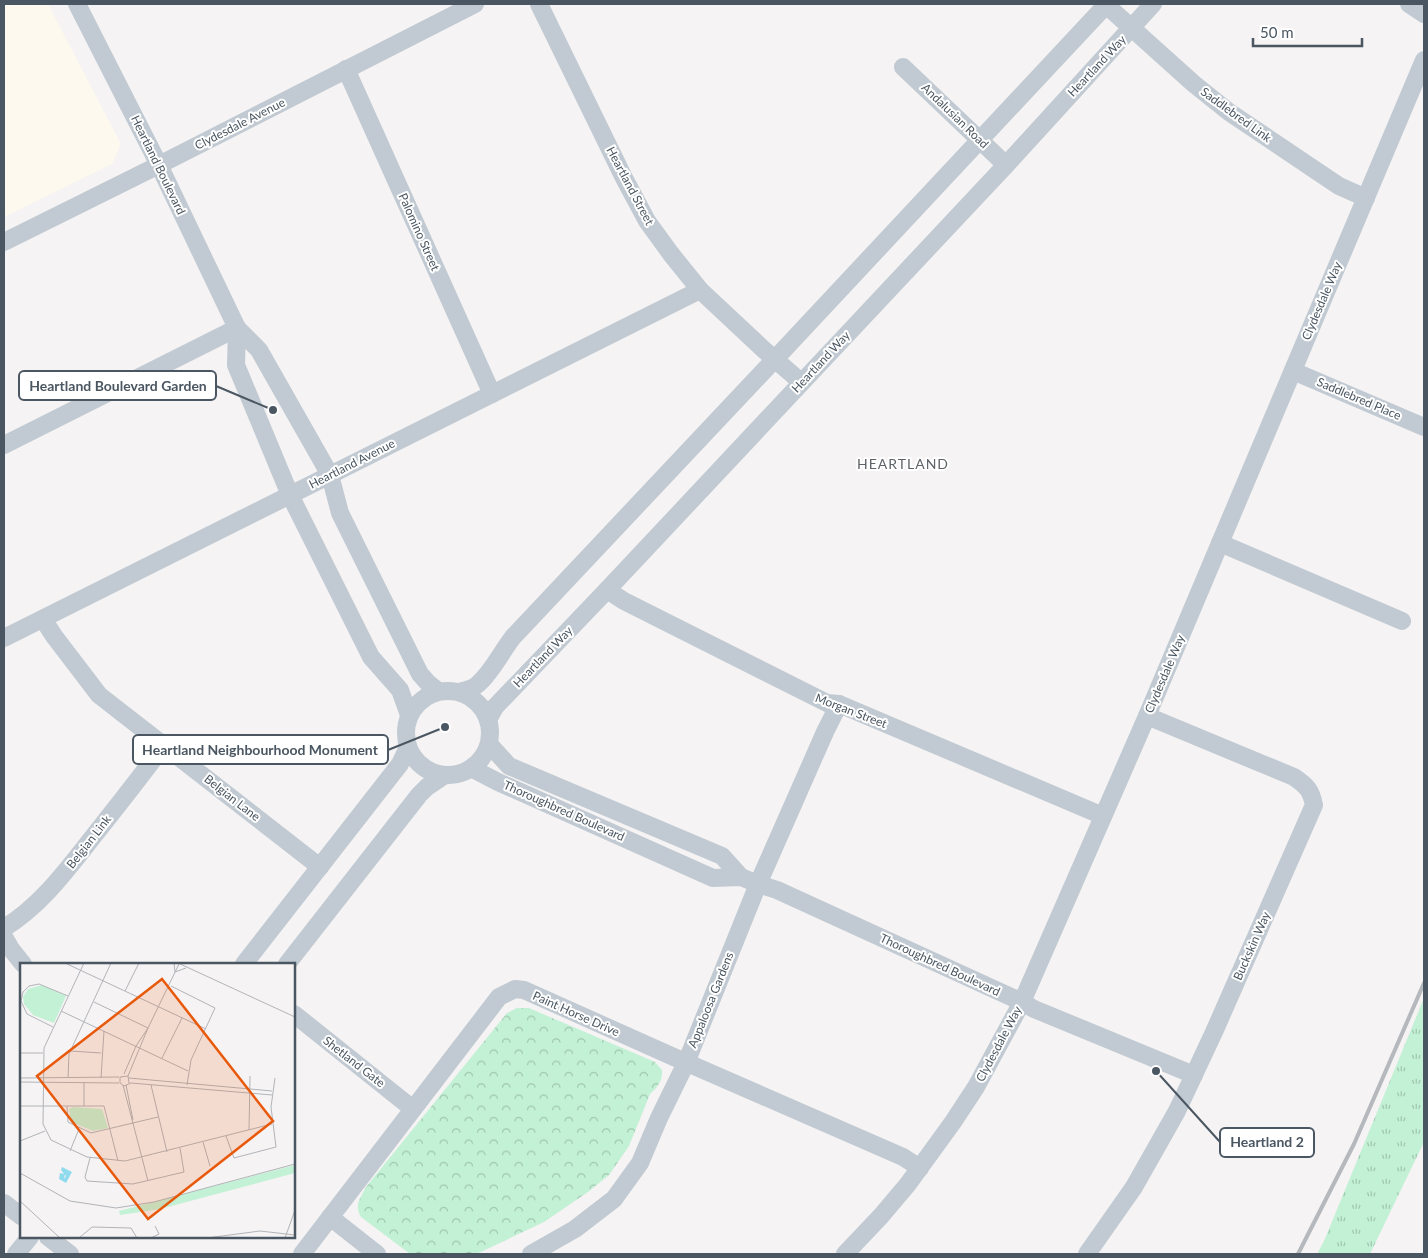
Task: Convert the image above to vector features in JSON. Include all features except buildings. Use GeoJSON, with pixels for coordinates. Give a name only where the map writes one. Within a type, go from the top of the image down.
{"type":"FeatureCollection","features":[{"type":"Feature","properties":{"kind":"street","name":"Clydesdale Avenue"},"geometry":{"type":"LineString","coordinates":[[4,242],[475,4]]}},
{"type":"Feature","properties":{"kind":"street","name":"Heartland Street"},"geometry":{"type":"LineString","coordinates":[[539,4],[647,222],[670,254],[700,290],[801,382]]}},
{"type":"Feature","properties":{"kind":"street","name":"Heartland Way"},"geometry":{"type":"LineString","coordinates":[[460,692],[470,690],[478,685],[513,637],[980,140],[1113,11],[1153,4]]}},
{"type":"Feature","properties":{"kind":"street"},"geometry":{"type":"LineString","coordinates":[[1408,4],[1424,14]]}},
{"type":"Feature","properties":{"kind":"street","name":"Heartland Boulevard"},"geometry":{"type":"LineString","coordinates":[[79,5],[159,165],[237,328],[259,350],[330,475]]}},
{"type":"Feature","properties":{"kind":"street","name":"Heartland Way"},"geometry":{"type":"LineString","coordinates":[[488,720],[495,707],[1006,165],[1113,11]]}},
{"type":"Feature","properties":{"kind":"street","name":"Saddlebred Link"},"geometry":{"type":"LineString","coordinates":[[1113,11],[1194,84],[1229,112],[1339,186],[1366,198]]}},
{"type":"Feature","properties":{"kind":"street","name":"Clydesdale Way"},"geometry":{"type":"LineString","coordinates":[[845,1254],[881,1216],[920,1168],[953,1122],[976,1087],[1022,1002],[1147,716],[1424,60]]}},
{"type":"Feature","properties":{"kind":"street","name":"Andalusian Road"},"geometry":{"type":"LineString","coordinates":[[903,67],[1006,165]]}},
{"type":"Feature","properties":{"kind":"street","name":"Palomino Street"},"geometry":{"type":"LineString","coordinates":[[346,70],[492,394]]}},
{"type":"Feature","properties":{"kind":"street","name":"Heartland Avenue"},"geometry":{"type":"LineString","coordinates":[[4,638],[700,290]]}},
{"type":"Feature","properties":{"kind":"street"},"geometry":{"type":"LineString","coordinates":[[4,445],[237,328]]}},
{"type":"Feature","properties":{"kind":"street","name":"Heartland Boulevard"},"geometry":{"type":"LineString","coordinates":[[237,328],[236,365],[290,495]]}},
{"type":"Feature","properties":{"kind":"street","name":"Saddlebred Place"},"geometry":{"type":"LineString","coordinates":[[1293,371],[1424,427]]}},
{"type":"Feature","properties":{"kind":"street"},"geometry":{"type":"LineString","coordinates":[[330,475],[340,512],[420,674],[438,691]]}},
{"type":"Feature","properties":{"kind":"street"},"geometry":{"type":"LineString","coordinates":[[290,495],[371,656],[400,690],[409,714]]}},
{"type":"Feature","properties":{"kind":"street"},"geometry":{"type":"LineString","coordinates":[[1220,543],[1402,621]]}},
{"type":"Feature","properties":{"kind":"street","name":"Morgan Street"},"geometry":{"type":"LineString","coordinates":[[607,590],[624,601],[827,703],[839,704],[1103,816]]}},
{"type":"Feature","properties":{"kind":"street","name":"Belgian Lane"},"geometry":{"type":"LineString","coordinates":[[43,619],[99,695],[320,867]]}},
{"type":"Feature","properties":{"kind":"street"},"geometry":{"type":"LineString","coordinates":[[438,691],[460,692],[472,698],[482,707],[488,720],[489,744],[479,762],[471,768],[454,775],[433,773],[422,767],[413,758],[408,747],[405,736],[409,714],[416,704],[426,696],[438,691]]}},
{"type":"Feature","properties":{"kind":"street","name":"Appaloosa Gardens"},"geometry":{"type":"LineString","coordinates":[[533,1254],[575,1229],[614,1199],[640,1163],[659,1118],[686,1063],[758,884],[839,704]]}},
{"type":"Feature","properties":{"kind":"street","name":"Buckskin Way"},"geometry":{"type":"LineString","coordinates":[[1088,1254],[1134,1187],[1177,1111],[1314,805],[1309,789],[1294,777],[1147,716]]}},
{"type":"Feature","properties":{"kind":"street","name":"Thoroughbred Boulevard"},"geometry":{"type":"LineString","coordinates":[[489,744],[509,766],[722,856],[741,877]]}},
{"type":"Feature","properties":{"kind":"street","name":"Belgian Link"},"geometry":{"type":"LineString","coordinates":[[4,928],[38,901],[64,874],[164,745]]}},
{"type":"Feature","properties":{"kind":"street"},"geometry":{"type":"LineString","coordinates":[[245,963],[400,764],[408,747]]}},
{"type":"Feature","properties":{"kind":"street","name":"Thoroughbred Boulevard"},"geometry":{"type":"LineString","coordinates":[[471,768],[498,782],[713,878],[741,877],[777,890],[1034,1009],[1194,1075]]}},
{"type":"Feature","properties":{"kind":"street"},"geometry":{"type":"LineString","coordinates":[[288,963],[419,795],[445,775]]}},
{"type":"Feature","properties":{"kind":"street"},"geometry":{"type":"LineString","coordinates":[[4,937],[22,963]]}},
{"type":"Feature","properties":{"kind":"street","name":"Paint Horse Drive"},"geometry":{"type":"LineString","coordinates":[[302,1254],[499,997],[515,989],[524,990],[903,1157],[920,1168]]}},
{"type":"Feature","properties":{"kind":"street","name":"Shetland Gate"},"geometry":{"type":"LineString","coordinates":[[295,1015],[413,1109]]}},
{"type":"Feature","properties":{"kind":"street"},"geometry":{"type":"LineString","coordinates":[[4,1203],[20,1215]]}},
{"type":"Feature","properties":{"kind":"street"},"geometry":{"type":"LineString","coordinates":[[330,1217],[377,1254]]}},
{"type":"Feature","properties":{"kind":"street"},"geometry":{"type":"LineString","coordinates":[[16,1254],[29,1238]]}},
{"type":"Feature","properties":{"kind":"street"},"geometry":{"type":"LineString","coordinates":[[50,1238],[67,1249]]}},
{"type":"Feature","properties":{"kind":"shaded area"},"geometry":{"type":"Polygon","coordinates":[[[4,4],[48,4],[121,144],[112,164],[4,217],[4,4]]]}},
{"type":"Feature","properties":{"kind":"green space"},"geometry":{"type":"Polygon","coordinates":[[[1424,998],[1424,1142],[1370,1254],[1317,1254],[1324,1241],[1424,998]]]}},
{"type":"Feature","properties":{"kind":"green space"},"geometry":{"type":"Polygon","coordinates":[[[517,1008],[529,1008],[655,1062],[662,1070],[661,1080],[650,1094],[629,1146],[609,1175],[588,1192],[544,1222],[476,1254],[410,1254],[361,1217],[358,1209],[360,1199],[366,1187],[507,1013],[517,1008]]]}},
{"type":"Feature","properties":{"kind":"railway"},"geometry":{"type":"LineString","coordinates":[[1298,1254],[1354,1144],[1424,983]]}},
{"type":"Feature","properties":{"kind":"place","name":"Heartland Boulevard Garden"},"geometry":{"type":"Point","coordinates":[273,410]}},
{"type":"Feature","properties":{"kind":"place","name":"Heartland Neighbourhood Monument"},"geometry":{"type":"Point","coordinates":[445,727]}},
{"type":"Feature","properties":{"kind":"place","name":"Heartland 2"},"geometry":{"type":"Point","coordinates":[1156,1071]}},
{"type":"Feature","properties":{"kind":"district","name":"HEARTLAND"},"geometry":{"type":"Point","coordinates":[903,464]}}]}
